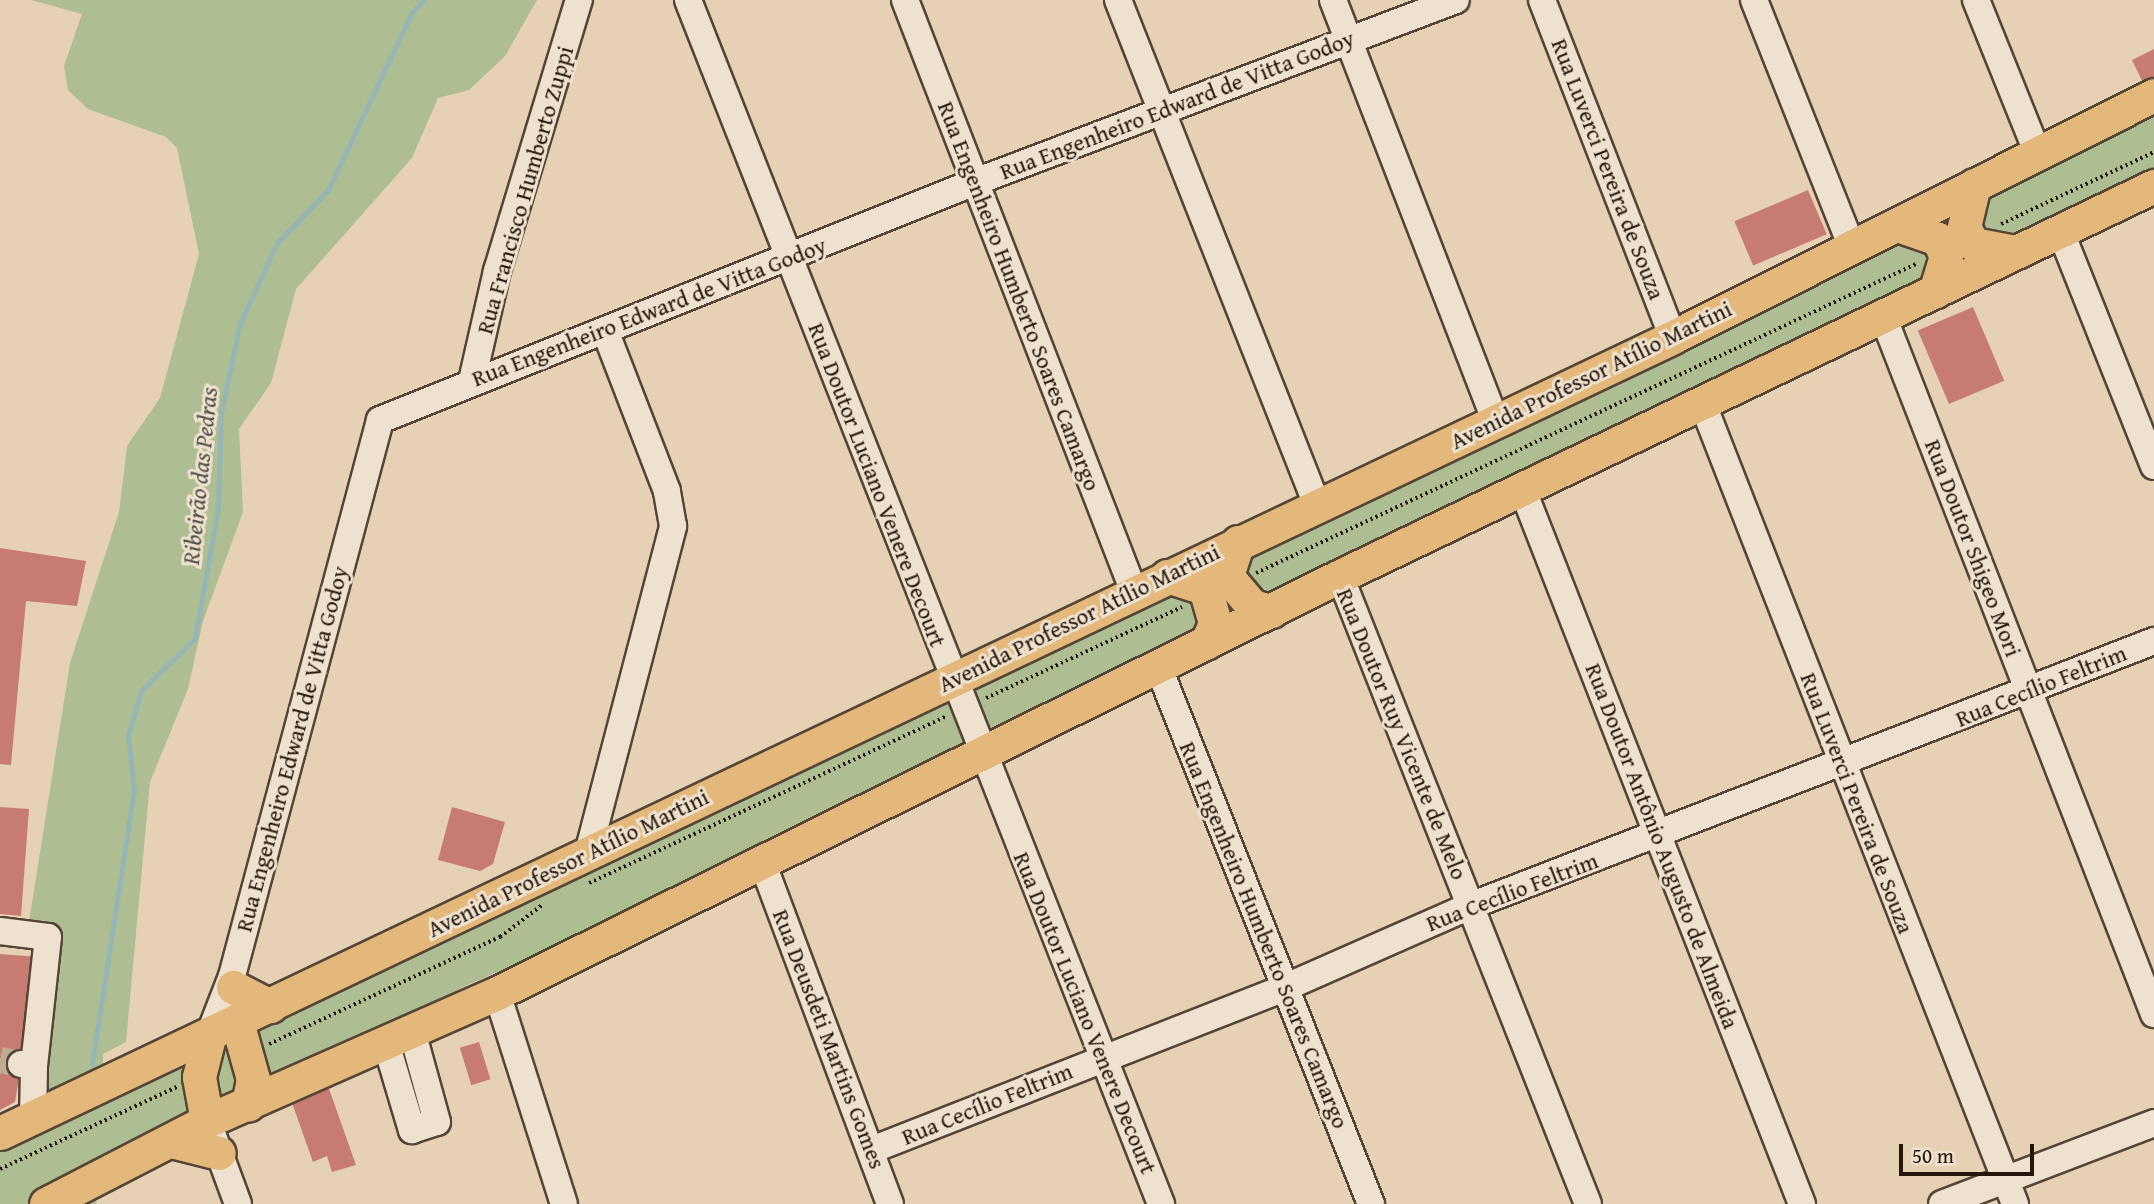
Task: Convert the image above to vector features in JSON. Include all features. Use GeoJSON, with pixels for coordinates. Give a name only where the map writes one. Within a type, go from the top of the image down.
{"type":"FeatureCollection","features":[{"type":"Feature","properties":{"kind":"main road","name":"Avenida Professor Atílio Martini"},"geometry":{"type":"LineString","coordinates":[[0,1133],[588,853],[957,694],[1134,592],[1673,337],[1897,225],[2036,149],[2154,94]]}},
{"type":"Feature","properties":{"kind":"main road"},"geometry":{"type":"LineString","coordinates":[[1935,291],[1964,227],[1974,184]]}},
{"type":"Feature","properties":{"kind":"main road"},"geometry":{"type":"LineString","coordinates":[[46,1204],[175,1142],[207,1121],[497,993],[1339,576],[2154,186]]}},
{"type":"Feature","properties":{"kind":"main road"},"geometry":{"type":"LineString","coordinates":[[1897,225],[1957,244],[1990,251],[2015,252]]}},
{"type":"Feature","properties":{"kind":"main road"},"geometry":{"type":"LineString","coordinates":[[1207,642],[1215,623],[1220,589],[1238,542]]}},
{"type":"Feature","properties":{"kind":"main road"},"geometry":{"type":"LineString","coordinates":[[1167,576],[1220,589],[1252,606],[1271,611]]}},
{"type":"Feature","properties":{"kind":"main road"},"geometry":{"type":"LineString","coordinates":[[232,982],[270,1006]]}},
{"type":"Feature","properties":{"kind":"main road"},"geometry":{"type":"LineString","coordinates":[[207,1121],[199,1077],[223,1027],[246,1055],[253,1079],[248,1105]]}},
{"type":"Feature","properties":{"kind":"main road"},"geometry":{"type":"LineString","coordinates":[[175,1142],[219,1153]]}},
{"type":"Feature","properties":{"kind":"street","name":"Rua Francisco Humberto Zuppi"},"geometry":{"type":"LineString","coordinates":[[472,381],[497,271],[579,0]]}},
{"type":"Feature","properties":{"kind":"street","name":"Rua Doutor Luciano Venere Decourt"},"geometry":{"type":"LineString","coordinates":[[688,0],[791,257],[957,694],[1161,1204]]}},
{"type":"Feature","properties":{"kind":"street","name":"Rua Engenheiro Humberto Soares Camargo"},"geometry":{"type":"LineString","coordinates":[[905,0],[1134,592]]}},
{"type":"Feature","properties":{"kind":"street"},"geometry":{"type":"LineString","coordinates":[[1118,0],[1317,505]]}},
{"type":"Feature","properties":{"kind":"street"},"geometry":{"type":"LineString","coordinates":[[1333,0],[1496,422]]}},
{"type":"Feature","properties":{"kind":"street","name":"Rua Engenheiro Edward de Vitta Godoy"},"geometry":{"type":"LineString","coordinates":[[223,1027],[232,982],[380,420],[472,381],[606,333],[975,182],[1163,114],[1456,0]]}},
{"type":"Feature","properties":{"kind":"street","name":"Rua Luverci Pereira de Souza"},"geometry":{"type":"LineString","coordinates":[[1542,0],[1673,337]]}},
{"type":"Feature","properties":{"kind":"street"},"geometry":{"type":"LineString","coordinates":[[1754,0],[1852,247]]}},
{"type":"Feature","properties":{"kind":"street"},"geometry":{"type":"LineString","coordinates":[[1976,0],[2036,149]]}},
{"type":"Feature","properties":{"kind":"street"},"geometry":{"type":"LineString","coordinates":[[2060,230],[2154,466]]}},
{"type":"Feature","properties":{"kind":"street","name":"Rua Doutor Shigeo Mori"},"geometry":{"type":"LineString","coordinates":[[1883,316],[2154,1014]]}},
{"type":"Feature","properties":{"kind":"street"},"geometry":{"type":"LineString","coordinates":[[588,853],[673,526],[667,491],[606,333]]}},
{"type":"Feature","properties":{"kind":"street","name":"Rua Luverci Pereira de Souza"},"geometry":{"type":"LineString","coordinates":[[1702,402],[2015,1204]]}},
{"type":"Feature","properties":{"kind":"street","name":"Rua Doutor Antônio Augusto de Almeida"},"geometry":{"type":"LineString","coordinates":[[1522,488],[1802,1204]]}},
{"type":"Feature","properties":{"kind":"street","name":"Rua Doutor Ruy Vicente de Melo"},"geometry":{"type":"LineString","coordinates":[[1339,576],[1588,1204]]}},
{"type":"Feature","properties":{"kind":"street","name":"Rua Cecílio Feltrim"},"geometry":{"type":"LineString","coordinates":[[874,1149],[1284,988],[1470,906],[1842,766],[2027,690],[2154,642]]}},
{"type":"Feature","properties":{"kind":"street","name":"Rua Engenheiro Humberto Soares Camargo"},"geometry":{"type":"LineString","coordinates":[[1158,666],[1371,1204]]}},
{"type":"Feature","properties":{"kind":"street","name":"Rua Deusdeti Martins Gomes"},"geometry":{"type":"LineString","coordinates":[[767,875],[874,1149],[890,1204]]}},
{"type":"Feature","properties":{"kind":"street"},"geometry":{"type":"LineString","coordinates":[[0,931],[48,937],[28,1064],[33,1118]]}},
{"type":"Feature","properties":{"kind":"street"},"geometry":{"type":"LineString","coordinates":[[497,993],[564,1204]]}},
{"type":"Feature","properties":{"kind":"street"},"geometry":{"type":"LineString","coordinates":[[207,1121],[238,1204]]}},
{"type":"Feature","properties":{"kind":"street"},"geometry":{"type":"LineString","coordinates":[[1942,1204],[2154,1123]]}},
{"type":"Feature","properties":{"kind":"path"},"geometry":{"type":"LineString","coordinates":[[580,886],[957,694],[1220,589],[2154,152]]}},
{"type":"Feature","properties":{"kind":"path"},"geometry":{"type":"LineString","coordinates":[[246,1055],[500,937],[549,900]]}},
{"type":"Feature","properties":{"kind":"path"},"geometry":{"type":"LineString","coordinates":[[0,1169],[199,1077]]}},
{"type":"Feature","properties":{"kind":"green space"},"geometry":{"type":"Polygon","coordinates":[[[31,0],[537,0],[505,56],[469,90],[438,98],[412,158],[296,289],[271,383],[239,429],[243,512],[203,621],[188,689],[150,782],[126,1042],[103,1054],[103,1074],[44,1104],[57,935],[28,928],[70,663],[119,512],[127,446],[160,398],[199,254],[177,148],[166,137],[88,109],[68,90],[64,66],[82,14],[31,0]]]}},
{"type":"Feature","properties":{"kind":"green space"},"geometry":{"type":"Polygon","coordinates":[[[2154,97],[2154,178],[615,921],[467,985],[92,1184],[97,1204],[0,1204],[0,1137],[2154,97]]]}},
{"type":"Feature","properties":{"kind":"building"},"geometry":{"type":"Polygon","coordinates":[[[2154,49],[2154,85],[2146,89],[2132,60],[2154,49]]]}},
{"type":"Feature","properties":{"kind":"building"},"geometry":{"type":"Polygon","coordinates":[[[1808,190],[1827,234],[1753,265],[1734,221],[1808,190]]]}},
{"type":"Feature","properties":{"kind":"building"},"geometry":{"type":"Polygon","coordinates":[[[1973,307],[2004,381],[1949,404],[1918,330],[1973,307]]]}},
{"type":"Feature","properties":{"kind":"building"},"geometry":{"type":"Polygon","coordinates":[[[0,548],[86,561],[77,606],[26,601],[11,765],[0,764],[0,548]]]}},
{"type":"Feature","properties":{"kind":"building"},"geometry":{"type":"Polygon","coordinates":[[[0,807],[29,809],[21,916],[0,914],[0,807]]]}},
{"type":"Feature","properties":{"kind":"building"},"geometry":{"type":"Polygon","coordinates":[[[452,807],[505,822],[493,864],[480,871],[438,860],[452,807]]]}},
{"type":"Feature","properties":{"kind":"building"},"geometry":{"type":"Polygon","coordinates":[[[0,954],[39,957],[15,1102],[0,1110],[0,954]]]}},
{"type":"Feature","properties":{"kind":"building"},"geometry":{"type":"Polygon","coordinates":[[[479,1042],[490,1079],[471,1085],[460,1048],[479,1042]]]}},
{"type":"Feature","properties":{"kind":"building"},"geometry":{"type":"Polygon","coordinates":[[[328,1086],[356,1165],[332,1172],[327,1156],[313,1162],[291,1100],[328,1086]]]}},
{"type":"Feature","properties":{"kind":"waterway","name":"Ribeirão das Pedras"},"geometry":{"type":"LineString","coordinates":[[92,1064],[134,791],[128,736],[141,691],[195,638],[218,508],[221,412],[240,323],[277,243],[328,190],[412,12],[424,0]]}},
{"type":"Feature","properties":{"kind":"tunnel"},"geometry":{"type":"LineString","coordinates":[[0,1060],[21,1064]]}}]}
